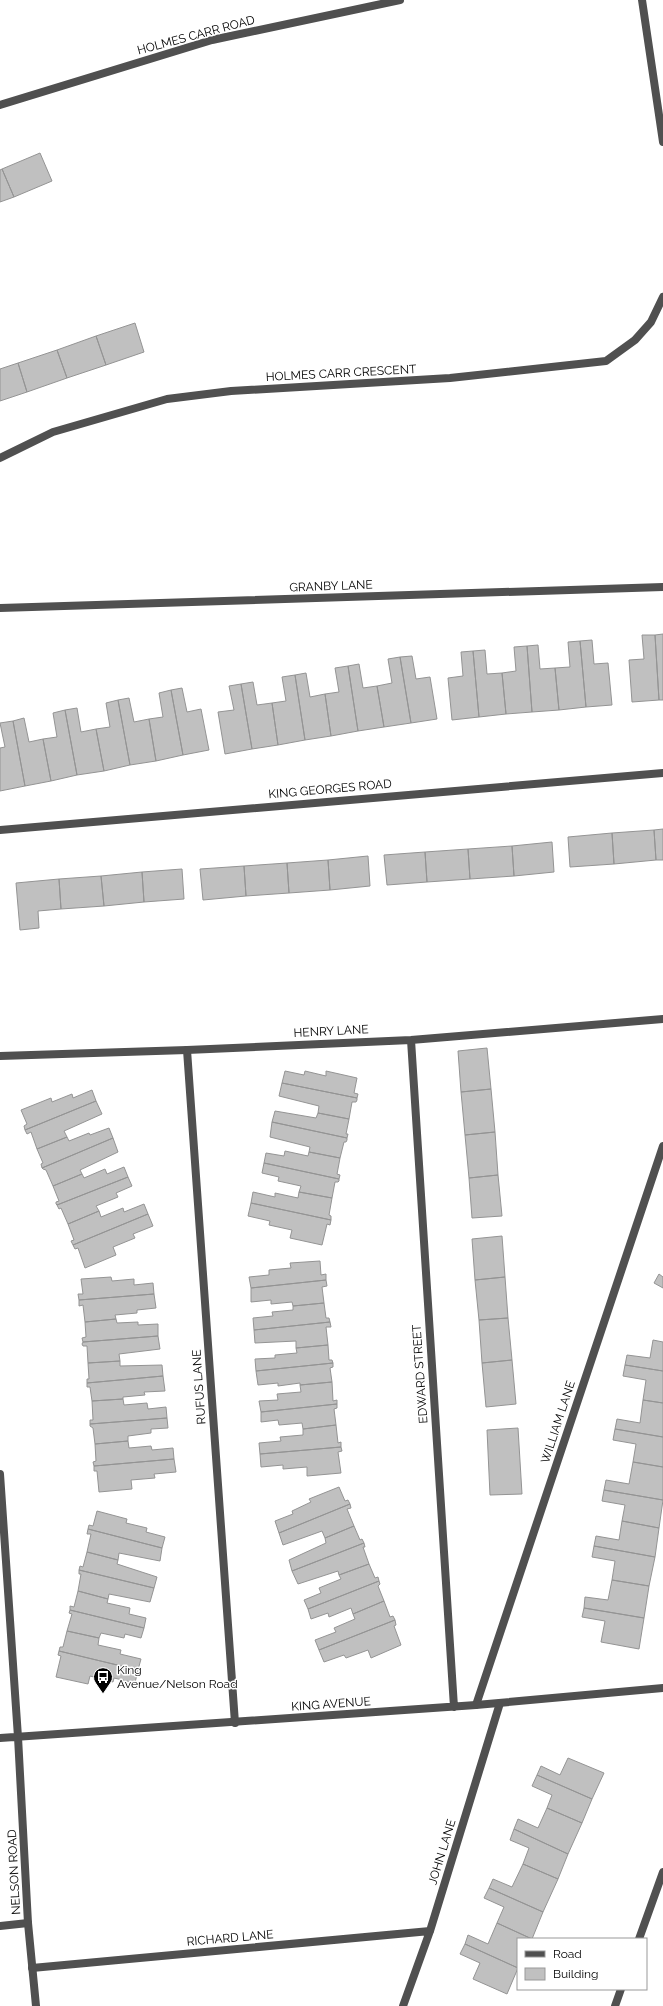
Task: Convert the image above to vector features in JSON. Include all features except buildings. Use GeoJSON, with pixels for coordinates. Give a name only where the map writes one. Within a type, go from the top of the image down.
{"type":"FeatureCollection","features":[{"type":"Feature","properties":{"kind":"street","name":"HOLMES CARR ROAD"},"geometry":{"type":"LineString","coordinates":[[0,105],[212,40],[400,0]]}},
{"type":"Feature","properties":{"kind":"street"},"geometry":{"type":"LineString","coordinates":[[642,0],[663,142]]}},
{"type":"Feature","properties":{"kind":"street","name":"HOLMES CARR CRESCENT"},"geometry":{"type":"LineString","coordinates":[[0,458],[52,432],[167,399],[232,391],[450,378],[606,361],[635,340],[646,328],[651,322],[663,297]]}},
{"type":"Feature","properties":{"kind":"street","name":"GRANBY LANE"},"geometry":{"type":"LineString","coordinates":[[0,608],[663,587]]}},
{"type":"Feature","properties":{"kind":"street","name":"KING GEORGES ROAD"},"geometry":{"type":"LineString","coordinates":[[0,830],[663,773]]}},
{"type":"Feature","properties":{"kind":"street","name":"HENRY LANE"},"geometry":{"type":"LineString","coordinates":[[0,1056],[187,1050],[411,1040],[663,1019]]}},
{"type":"Feature","properties":{"kind":"street","name":"EDWARD STREET"},"geometry":{"type":"LineString","coordinates":[[411,1040],[454,1707]]}},
{"type":"Feature","properties":{"kind":"street","name":"RUFUS LANE"},"geometry":{"type":"LineString","coordinates":[[187,1050],[236,1723]]}},
{"type":"Feature","properties":{"kind":"street","name":"WILLIAM LANE"},"geometry":{"type":"LineString","coordinates":[[476,1706],[663,1146]]}},
{"type":"Feature","properties":{"kind":"street","name":"NELSON ROAD"},"geometry":{"type":"LineString","coordinates":[[0,1474],[18,1737],[28,1923],[36,2006]]}},
{"type":"Feature","properties":{"kind":"street","name":"KING AVENUE"},"geometry":{"type":"LineString","coordinates":[[0,1738],[476,1706],[663,1688]]}},
{"type":"Feature","properties":{"kind":"street","name":"JOHN LANE"},"geometry":{"type":"LineString","coordinates":[[403,2006],[430,1931],[500,1703]]}},
{"type":"Feature","properties":{"kind":"street"},"geometry":{"type":"LineString","coordinates":[[639,1938],[663,1872]]}},
{"type":"Feature","properties":{"kind":"street"},"geometry":{"type":"LineString","coordinates":[[0,1926],[28,1923]]}},
{"type":"Feature","properties":{"kind":"street","name":"RICHARD LANE"},"geometry":{"type":"LineString","coordinates":[[32,1968],[430,1931]]}},
{"type":"Feature","properties":{"kind":"street"},"geometry":{"type":"LineString","coordinates":[[616,2006],[622,1990]]}},
{"type":"Feature","properties":{"kind":"place","name":"King Avenue/Nelson Road"},"geometry":{"type":"Point","coordinates":[103,1694]}}]}
